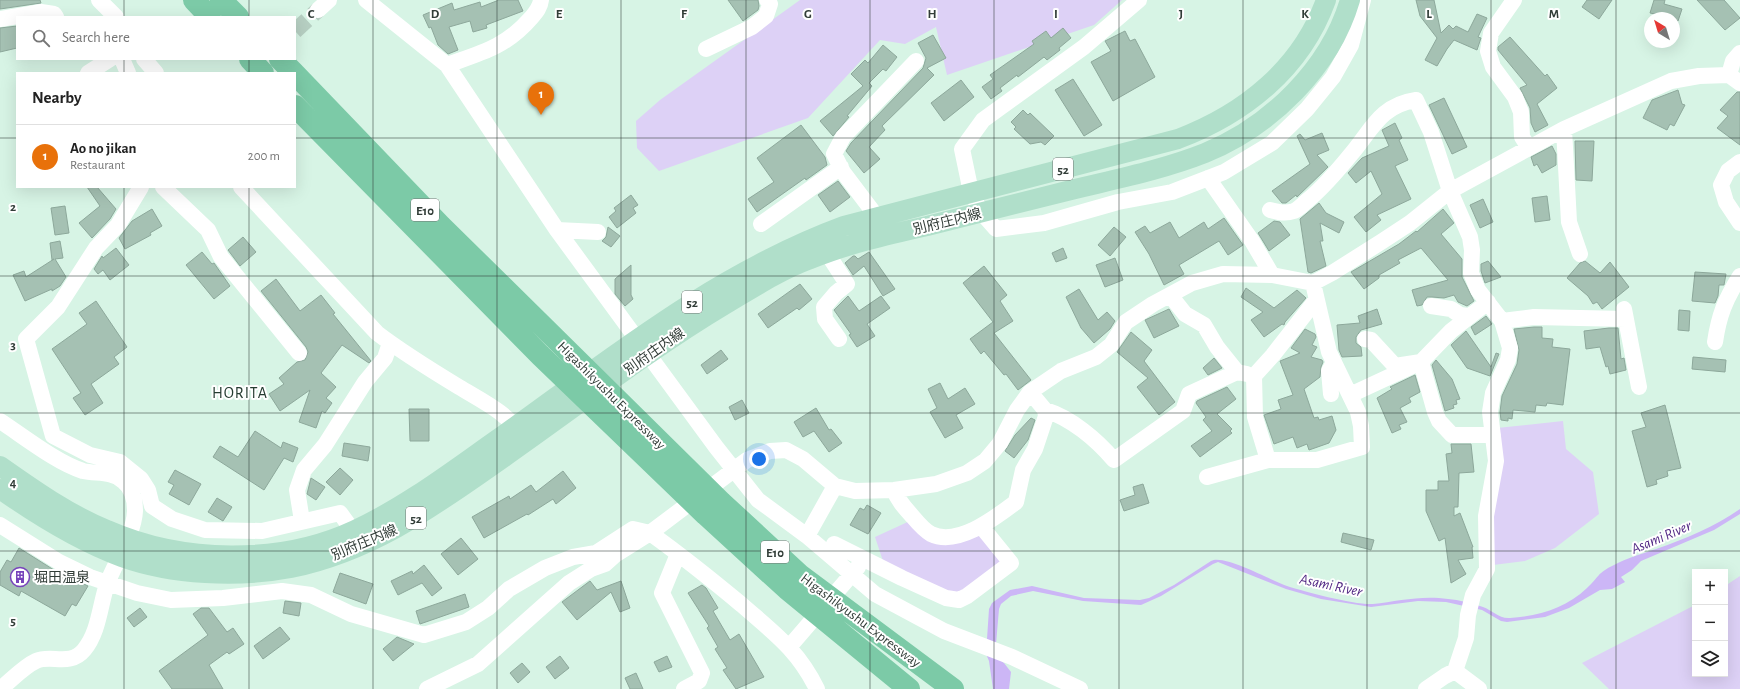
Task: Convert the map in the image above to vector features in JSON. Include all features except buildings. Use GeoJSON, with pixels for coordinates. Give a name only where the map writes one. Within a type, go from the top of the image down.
{"type":"FeatureCollection","features":[{"type":"Feature","properties":{"kind":"highway"},"geometry":{"type":"LineString","coordinates":[[194,0],[209,16]]}},
{"type":"Feature","properties":{"kind":"highway"},"geometry":{"type":"LineString","coordinates":[[221,0],[237,16]]}},
{"type":"Feature","properties":{"kind":"highway"},"geometry":{"type":"LineString","coordinates":[[251,60],[262,72]]}},
{"type":"Feature","properties":{"kind":"highway","name":"Higashikyushu Expressway"},"geometry":{"type":"LineString","coordinates":[[281,60],[292,72]]}},
{"type":"Feature","properties":{"kind":"highway","name":"Higashikyushu Expressway"},"geometry":{"type":"LineString","coordinates":[[296,76],[441,226],[558,343],[622,420],[706,515],[787,589],[909,689]]}},
{"type":"Feature","properties":{"kind":"highway","name":"Higashikyushu Expressway"},"geometry":{"type":"LineString","coordinates":[[296,107],[540,354],[721,502],[800,575],[953,689]]}},
{"type":"Feature","properties":{"kind":"main road","name":"別府庄内線"},"geometry":{"type":"LineString","coordinates":[[0,489],[41,516],[80,538],[120,556],[173,568],[214,574],[261,572],[312,563],[340,555],[389,533],[436,505],[521,434],[642,347],[676,312],[775,254],[837,228],[1178,139],[1202,130],[1226,118],[1248,103],[1288,66],[1312,30],[1326,0]]}},
{"type":"Feature","properties":{"kind":"main road","name":"別府庄内線"},"geometry":{"type":"LineString","coordinates":[[642,347],[699,320],[780,273],[826,253],[853,244],[1156,170],[1210,151],[1237,137],[1261,121],[1284,102],[1304,81],[1336,37],[1350,0]]}},
{"type":"Feature","properties":{"kind":"main road","name":"別府庄内線"},"geometry":{"type":"LineString","coordinates":[[0,466],[68,512],[108,531],[128,538],[147,544],[183,551],[243,555],[264,554],[309,546],[353,531],[398,508],[521,434]]}},
{"type":"Feature","properties":{"kind":"street"},"geometry":{"type":"LineString","coordinates":[[100,0],[115,16]]}},
{"type":"Feature","properties":{"kind":"street"},"geometry":{"type":"LineString","coordinates":[[366,0],[447,65],[557,230],[716,447],[758,500],[807,536],[875,594],[944,631],[979,643],[1012,657],[1080,689]]}},
{"type":"Feature","properties":{"kind":"street"},"geometry":{"type":"LineString","coordinates":[[447,65],[505,43],[523,28],[540,8],[541,0]]}},
{"type":"Feature","properties":{"kind":"street"},"geometry":{"type":"LineString","coordinates":[[706,49],[757,23],[766,16],[770,4],[767,0]]}},
{"type":"Feature","properties":{"kind":"street"},"geometry":{"type":"LineString","coordinates":[[1139,0],[1084,47],[983,120],[962,149],[971,192],[981,212],[996,229],[1044,223],[1118,202],[1172,192],[1224,172],[1272,143],[1306,109],[1333,77],[1351,45],[1363,0]]}},
{"type":"Feature","properties":{"kind":"street"},"geometry":{"type":"LineString","coordinates":[[1514,0],[1491,34],[1488,51],[1493,67],[1515,97],[1521,112],[1522,137],[1529,148]]}},
{"type":"Feature","properties":{"kind":"street"},"geometry":{"type":"LineString","coordinates":[[18,16],[41,12],[54,14],[55,16]]}},
{"type":"Feature","properties":{"kind":"street"},"geometry":{"type":"LineString","coordinates":[[0,19],[16,16]]}},
{"type":"Feature","properties":{"kind":"street"},"geometry":{"type":"LineString","coordinates":[[427,689],[478,664],[569,583],[591,569],[605,564],[615,555],[653,531],[747,460],[770,450],[786,450],[803,460],[835,486],[854,491],[894,490],[936,484],[967,473],[984,461],[1000,443],[1017,410],[1030,392],[1061,371],[1096,357],[1110,345],[1126,322],[1170,295],[1192,284],[1223,274],[1272,275],[1313,283],[1332,273],[1410,223],[1450,191],[1564,129],[1671,81],[1699,76],[1735,79],[1733,61],[1740,53]]}},
{"type":"Feature","properties":{"kind":"street"},"geometry":{"type":"LineString","coordinates":[[90,72],[108,60]]}},
{"type":"Feature","properties":{"kind":"street"},"geometry":{"type":"LineString","coordinates":[[122,60],[128,72]]}},
{"type":"Feature","properties":{"kind":"street"},"geometry":{"type":"LineString","coordinates":[[145,60],[155,72]]}},
{"type":"Feature","properties":{"kind":"street"},"geometry":{"type":"LineString","coordinates":[[877,217],[841,167],[834,154],[843,138],[916,61]]}},
{"type":"Feature","properties":{"kind":"street"},"geometry":{"type":"LineString","coordinates":[[1270,210],[1282,213],[1294,211],[1316,193],[1353,152],[1366,132],[1382,116],[1404,101],[1416,100],[1440,158],[1450,191],[1470,237],[1472,250],[1471,273],[1478,290],[1502,321],[1510,348],[1508,360],[1493,393],[1490,412],[1496,461],[1486,516],[1487,569],[1473,595],[1468,615],[1466,638],[1455,672]]}},
{"type":"Feature","properties":{"kind":"street"},"geometry":{"type":"LineString","coordinates":[[1564,129],[1569,222],[1580,254]]}},
{"type":"Feature","properties":{"kind":"street"},"geometry":{"type":"LineString","coordinates":[[1740,162],[1728,172],[1721,185],[1726,202],[1740,223]]}},
{"type":"Feature","properties":{"kind":"street"},"geometry":{"type":"LineString","coordinates":[[761,224],[841,167]]}},
{"type":"Feature","properties":{"kind":"street"},"geometry":{"type":"LineString","coordinates":[[1208,178],[1252,241],[1272,275]]}},
{"type":"Feature","properties":{"kind":"street"},"geometry":{"type":"LineString","coordinates":[[141,188],[118,225],[92,254],[58,307],[26,340],[53,436],[90,455],[120,462],[141,479],[148,490],[152,506],[172,519],[205,530],[262,531],[302,520],[340,513],[353,531]]}},
{"type":"Feature","properties":{"kind":"street"},"geometry":{"type":"LineString","coordinates":[[164,188],[208,230],[221,257],[300,353]]}},
{"type":"Feature","properties":{"kind":"street"},"geometry":{"type":"LineString","coordinates":[[242,188],[377,333],[390,343],[500,412],[521,434]]}},
{"type":"Feature","properties":{"kind":"street"},"geometry":{"type":"LineString","coordinates":[[557,230],[598,232]]}},
{"type":"Feature","properties":{"kind":"street"},"geometry":{"type":"LineString","coordinates":[[826,253],[847,284],[836,293],[824,307],[825,319],[839,339]]}},
{"type":"Feature","properties":{"kind":"street"},"geometry":{"type":"LineString","coordinates":[[1715,342],[1719,316],[1740,276]]}},
{"type":"Feature","properties":{"kind":"street"},"geometry":{"type":"LineString","coordinates":[[1207,478],[1268,460],[1318,460],[1362,447],[1361,426],[1358,412],[1333,364],[1313,283]]}},
{"type":"Feature","properties":{"kind":"street"},"geometry":{"type":"LineString","coordinates":[[1170,295],[1185,314],[1204,325],[1217,347],[1237,372]]}},
{"type":"Feature","properties":{"kind":"street"},"geometry":{"type":"LineString","coordinates":[[1268,460],[1255,417],[1254,376],[1273,355],[1316,300]]}},
{"type":"Feature","properties":{"kind":"street"},"geometry":{"type":"LineString","coordinates":[[1350,395],[1421,362],[1451,331],[1488,302]]}},
{"type":"Feature","properties":{"kind":"street"},"geometry":{"type":"LineString","coordinates":[[1432,306],[1451,309],[1460,315],[1469,316]]}},
{"type":"Feature","properties":{"kind":"street"},"geometry":{"type":"LineString","coordinates":[[1502,321],[1534,317],[1625,313],[1639,388]]}},
{"type":"Feature","properties":{"kind":"street"},"geometry":{"type":"LineString","coordinates":[[1365,339],[1371,340],[1395,366],[1421,362]]}},
{"type":"Feature","properties":{"kind":"street"},"geometry":{"type":"LineString","coordinates":[[302,520],[297,490],[304,470],[325,444],[365,382],[385,358],[390,343]]}},
{"type":"Feature","properties":{"kind":"street"},"geometry":{"type":"LineString","coordinates":[[1421,362],[1437,416],[1452,435],[1493,435]]}},
{"type":"Feature","properties":{"kind":"street"},"geometry":{"type":"LineString","coordinates":[[1331,394],[1329,371],[1333,364]]}},
{"type":"Feature","properties":{"kind":"street"},"geometry":{"type":"LineString","coordinates":[[1044,410],[1063,417],[1089,435],[1114,460],[1182,410],[1189,394],[1237,372],[1254,376]]}},
{"type":"Feature","properties":{"kind":"street"},"geometry":{"type":"LineString","coordinates":[[894,490],[898,500],[921,526],[931,534],[955,536],[981,526],[1016,502],[1023,470],[1035,449],[1046,416],[1044,410],[1030,392]]}},
{"type":"Feature","properties":{"kind":"street"},"geometry":{"type":"LineString","coordinates":[[0,421],[70,466],[92,473],[116,476],[124,481],[130,489],[134,500],[135,513],[128,538],[108,584],[93,635],[84,650],[67,660],[38,660],[28,666],[0,689]]}},
{"type":"Feature","properties":{"kind":"street"},"geometry":{"type":"LineString","coordinates":[[807,536],[835,486]]}},
{"type":"Feature","properties":{"kind":"street"},"geometry":{"type":"LineString","coordinates":[[0,525],[59,562],[108,584],[171,600],[222,598],[282,591],[311,594],[351,614],[424,635],[474,617],[509,589],[545,568],[573,557],[596,553],[633,528],[653,531],[678,554],[706,575],[790,646],[802,662],[817,689]]}},
{"type":"Feature","properties":{"kind":"street"},"geometry":{"type":"LineString","coordinates":[[834,544],[946,598],[959,600],[967,596],[1011,563],[981,526]]}},
{"type":"Feature","properties":{"kind":"street"},"geometry":{"type":"LineString","coordinates":[[678,554],[662,594],[702,673],[699,681],[684,689]]}},
{"type":"Feature","properties":{"kind":"street"},"geometry":{"type":"LineString","coordinates":[[790,646],[865,560]]}},
{"type":"Feature","properties":{"kind":"street"},"geometry":{"type":"LineString","coordinates":[[1426,689],[1445,676],[1455,672]]}},
{"type":"Feature","properties":{"kind":"street"},"geometry":{"type":"LineString","coordinates":[[1455,672],[1479,689]]}},
{"type":"Feature","properties":{"kind":"shaded area"},"geometry":{"type":"Polygon","coordinates":[[[800,0],[1122,0],[1094,25],[947,75],[936,27],[905,44],[880,40],[808,118],[659,171],[637,148],[636,121],[660,100],[800,0]]]}},
{"type":"Feature","properties":{"kind":"shaded area"},"geometry":{"type":"Polygon","coordinates":[[[1563,421],[1566,449],[1593,472],[1599,514],[1555,548],[1525,561],[1493,565],[1490,510],[1497,428],[1563,421]]]}},
{"type":"Feature","properties":{"kind":"shaded area"},"geometry":{"type":"Polygon","coordinates":[[[1740,509],[1740,514],[1714,530],[1641,561],[1632,570],[1621,577],[1625,582],[1612,589],[1600,590],[1569,608],[1545,617],[1507,622],[1501,621],[1482,610],[1446,602],[1418,601],[1371,607],[1321,599],[1286,589],[1218,562],[1161,596],[1141,605],[1083,601],[1033,591],[1011,596],[1001,604],[999,609],[995,656],[1004,663],[1011,672],[1009,689],[993,689],[989,661],[986,654],[989,609],[992,603],[1010,590],[1032,586],[1084,598],[1140,600],[1149,598],[1174,585],[1211,561],[1218,560],[1227,561],[1287,586],[1342,600],[1373,604],[1410,599],[1438,598],[1474,604],[1506,618],[1521,617],[1542,613],[1561,606],[1579,595],[1608,568],[1629,558],[1688,537],[1740,509]]]}},
{"type":"Feature","properties":{"kind":"shaded area"},"geometry":{"type":"Polygon","coordinates":[[[912,520],[921,529],[980,532],[1007,561],[962,596],[885,567],[875,537],[912,520]]]}},
{"type":"Feature","properties":{"kind":"shaded area"},"geometry":{"type":"Polygon","coordinates":[[[1740,576],[1740,689],[1609,689],[1582,663],[1692,607],[1692,677],[1728,677],[1728,584],[1740,576]]]}},
{"type":"Feature","properties":{"kind":"tunnel"},"geometry":{"type":"LineString","coordinates":[[296,30],[318,10]]}},
{"type":"Feature","properties":{"kind":"place","name":"Ao no jikan"},"geometry":{"type":"Point","coordinates":[541,115]}},
{"type":"Feature","properties":{"kind":"place","name":"堀田温泉"},"geometry":{"type":"Point","coordinates":[20,577]}},
{"type":"Feature","properties":{"kind":"district","name":"HORITA"},"geometry":{"type":"Point","coordinates":[240,392]}},
{"type":"Feature","properties":{"kind":"water label","name":"Asami River"},"geometry":{"type":"Point","coordinates":[1661,537]}},
{"type":"Feature","properties":{"kind":"water label","name":"Asami River"},"geometry":{"type":"Point","coordinates":[1331,585]}}]}
